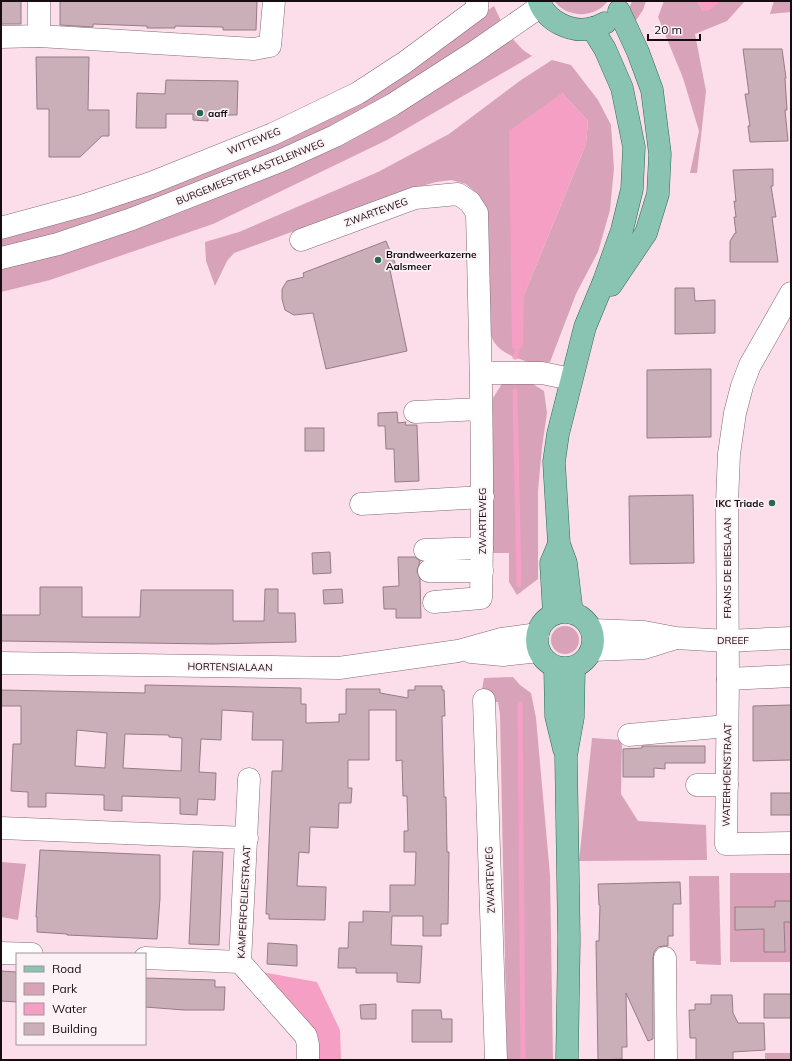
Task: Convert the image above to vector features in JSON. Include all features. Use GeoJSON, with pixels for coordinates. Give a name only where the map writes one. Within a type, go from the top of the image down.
{"type":"FeatureCollection","features":[{"type":"Feature","properties":{"kind":"main road"},"geometry":{"type":"LineString","coordinates":[[540,4],[547,15],[558,23],[572,28],[592,28],[608,22],[622,6],[652,90],[660,154],[658,194],[646,233],[585,327]]}},
{"type":"Feature","properties":{"kind":"main road"},"geometry":{"type":"LineString","coordinates":[[563,614],[566,563],[558,544],[554,462],[558,434],[585,327],[604,281],[622,230],[632,190],[634,147],[622,88],[605,49],[592,28]]}},
{"type":"Feature","properties":{"kind":"main road"},"geometry":{"type":"LineString","coordinates":[[563,614],[586,621],[592,640],[587,659],[565,667],[546,661],[538,643],[542,624],[563,614]]}},
{"type":"Feature","properties":{"kind":"main road"},"geometry":{"type":"LineString","coordinates":[[565,667],[556,716],[566,756],[569,938],[567,1060]]}},
{"type":"Feature","properties":{"kind":"street"},"geometry":{"type":"LineString","coordinates":[[39,1],[39,36]]}},
{"type":"Feature","properties":{"kind":"street"},"geometry":{"type":"LineString","coordinates":[[1,37],[39,36],[254,49],[270,46],[274,1]]}},
{"type":"Feature","properties":{"kind":"street","name":"WITTEWEG"},"geometry":{"type":"LineString","coordinates":[[1,228],[85,205],[151,183],[274,134],[312,116],[358,93],[404,63],[477,9],[476,1]]}},
{"type":"Feature","properties":{"kind":"street","name":"BURGEMEESTER KASTELEINWEG"},"geometry":{"type":"LineString","coordinates":[[1,258],[58,244],[132,219],[280,161],[328,139],[392,105],[474,53],[540,4]]}},
{"type":"Feature","properties":{"kind":"street","name":"ZWARTEWEG"},"geometry":{"type":"LineString","coordinates":[[301,240],[415,198],[458,194],[470,202],[477,213],[483,497],[481,598],[434,602]]}},
{"type":"Feature","properties":{"kind":"street","name":"FRANS DE BIESLAAN"},"geometry":{"type":"LineString","coordinates":[[727,641],[727,502],[729,462],[735,413],[742,386],[750,365],[791,293]]}},
{"type":"Feature","properties":{"kind":"street"},"geometry":{"type":"LineString","coordinates":[[481,373],[542,373],[571,379]]}},
{"type":"Feature","properties":{"kind":"street"},"geometry":{"type":"LineString","coordinates":[[414,412],[481,409]]}},
{"type":"Feature","properties":{"kind":"street"},"geometry":{"type":"LineString","coordinates":[[360,504],[483,497]]}},
{"type":"Feature","properties":{"kind":"street"},"geometry":{"type":"LineString","coordinates":[[425,550],[482,548]]}},
{"type":"Feature","properties":{"kind":"street"},"geometry":{"type":"LineString","coordinates":[[429,571],[482,571]]}},
{"type":"Feature","properties":{"kind":"street","name":"DREEF"},"geometry":{"type":"LineString","coordinates":[[592,640],[644,648],[676,638],[727,641],[791,638]]}},
{"type":"Feature","properties":{"kind":"street","name":"WATERHOENSTRAAT"},"geometry":{"type":"LineString","coordinates":[[727,641],[728,726],[726,844],[791,843]]}},
{"type":"Feature","properties":{"kind":"street","name":"HORTENSIALAAN"},"geometry":{"type":"LineString","coordinates":[[1,663],[340,668],[458,651],[503,655],[538,643]]}},
{"type":"Feature","properties":{"kind":"street"},"geometry":{"type":"LineString","coordinates":[[728,679],[791,676]]}},
{"type":"Feature","properties":{"kind":"street","name":"ZWARTEWEG"},"geometry":{"type":"LineString","coordinates":[[484,700],[496,1060]]}},
{"type":"Feature","properties":{"kind":"street"},"geometry":{"type":"LineString","coordinates":[[628,735],[728,726]]}},
{"type":"Feature","properties":{"kind":"street","name":"KAMPERFOELIESTRAAT"},"geometry":{"type":"LineString","coordinates":[[249,779],[240,962],[306,1036],[308,1045],[308,1060]]}},
{"type":"Feature","properties":{"kind":"street"},"geometry":{"type":"LineString","coordinates":[[697,785],[727,785]]}},
{"type":"Feature","properties":{"kind":"street","name":"KAMPERFOELIESTRAAT"},"geometry":{"type":"LineString","coordinates":[[1,828],[247,838]]}},
{"type":"Feature","properties":{"kind":"street"},"geometry":{"type":"LineString","coordinates":[[1,953],[16,953]]}},
{"type":"Feature","properties":{"kind":"street"},"geometry":{"type":"LineString","coordinates":[[146,958],[240,962]]}},
{"type":"Feature","properties":{"kind":"street"},"geometry":{"type":"LineString","coordinates":[[665,958],[666,1060]]}},
{"type":"Feature","properties":{"kind":"green space"},"geometry":{"type":"Polygon","coordinates":[[[554,1],[608,1],[603,7],[596,11],[581,14],[567,11],[554,1]]]}},
{"type":"Feature","properties":{"kind":"green space"},"geometry":{"type":"Polygon","coordinates":[[[632,1],[646,1],[643,10],[632,26],[628,11],[632,1]]]}},
{"type":"Feature","properties":{"kind":"green space"},"geometry":{"type":"Polygon","coordinates":[[[664,1],[697,1],[703,11],[719,1],[745,1],[727,21],[695,34],[706,91],[697,173],[690,173],[699,131],[683,78],[658,17],[664,1]]]}},
{"type":"Feature","properties":{"kind":"green space"},"geometry":{"type":"Polygon","coordinates":[[[774,1],[791,1],[791,12],[770,14],[774,1]]]}},
{"type":"Feature","properties":{"kind":"green space"},"geometry":{"type":"Polygon","coordinates":[[[494,6],[501,21],[453,55],[367,108],[277,153],[91,224],[1,250],[1,237],[164,186],[469,23],[494,6]]]}},
{"type":"Feature","properties":{"kind":"green space"},"geometry":{"type":"Polygon","coordinates":[[[511,37],[523,50],[532,56],[387,140],[213,224],[50,280],[1,292],[1,268],[109,237],[179,213],[286,169],[511,37]]]}},
{"type":"Feature","properties":{"kind":"green space"},"geometry":{"type":"Polygon","coordinates":[[[552,60],[571,65],[598,100],[611,125],[614,168],[610,210],[598,252],[576,294],[550,362],[529,364],[528,362],[505,352],[493,341],[489,330],[476,193],[466,184],[451,180],[436,182],[401,192],[234,253],[227,261],[215,286],[206,261],[205,242],[239,232],[378,172],[449,134],[521,80],[552,60]],[[562,93],[524,295],[586,144],[588,121],[562,93]]]}},
{"type":"Feature","properties":{"kind":"green space"},"geometry":{"type":"Polygon","coordinates":[[[505,379],[528,381],[544,391],[547,413],[538,491],[538,579],[517,595],[509,582],[509,553],[490,553],[493,398],[505,379]]]}},
{"type":"Feature","properties":{"kind":"green space"},"geometry":{"type":"Polygon","coordinates":[[[565,626],[571,627],[575,630],[578,634],[578,646],[575,650],[571,653],[565,654],[559,653],[555,650],[552,646],[551,640],[552,634],[555,630],[559,627],[565,626]]]}},
{"type":"Feature","properties":{"kind":"green space"},"geometry":{"type":"Polygon","coordinates":[[[513,677],[520,685],[531,693],[536,718],[550,875],[553,1060],[507,1060],[500,714],[498,702],[486,703],[479,708],[484,678],[513,677]]]}},
{"type":"Feature","properties":{"kind":"green space"},"geometry":{"type":"Polygon","coordinates":[[[592,738],[622,740],[621,794],[638,821],[706,825],[707,860],[579,861],[592,738]]]}},
{"type":"Feature","properties":{"kind":"green space"},"geometry":{"type":"Polygon","coordinates":[[[1,862],[26,864],[18,920],[1,917],[1,862]]]}},
{"type":"Feature","properties":{"kind":"green space"},"geometry":{"type":"Polygon","coordinates":[[[730,873],[791,873],[791,962],[730,962],[730,873]]]}},
{"type":"Feature","properties":{"kind":"green space"},"geometry":{"type":"Polygon","coordinates":[[[689,876],[719,876],[721,965],[696,964],[696,961],[690,961],[689,876]]]}},
{"type":"Feature","properties":{"kind":"green space"},"geometry":{"type":"Polygon","coordinates":[[[765,1053],[791,1053],[791,1060],[765,1060],[765,1053]]]}},
{"type":"Feature","properties":{"kind":"water"},"geometry":{"type":"Polygon","coordinates":[[[697,1],[720,1],[710,10],[703,11],[697,1]]]}},
{"type":"Feature","properties":{"kind":"water"},"geometry":{"type":"Polygon","coordinates":[[[562,93],[588,121],[586,144],[524,295],[523,346],[517,352],[512,347],[509,131],[562,93]]]}},
{"type":"Feature","properties":{"kind":"water"},"geometry":{"type":"Polygon","coordinates":[[[256,971],[317,982],[340,1030],[341,1060],[317,1060],[317,1034],[256,971]]]}},
{"type":"Feature","properties":{"kind":"building"},"geometry":{"type":"Polygon","coordinates":[[[1,1],[21,1],[21,24],[1,24],[1,1]]]}},
{"type":"Feature","properties":{"kind":"building"},"geometry":{"type":"Polygon","coordinates":[[[60,1],[257,1],[256,30],[223,30],[223,27],[175,26],[175,28],[147,28],[147,26],[93,24],[93,27],[60,25],[60,1]]]}},
{"type":"Feature","properties":{"kind":"building"},"geometry":{"type":"Polygon","coordinates":[[[743,49],[782,49],[786,78],[787,110],[785,110],[788,141],[750,142],[748,126],[750,126],[745,94],[749,94],[743,49]]]}},
{"type":"Feature","properties":{"kind":"building"},"geometry":{"type":"Polygon","coordinates":[[[36,57],[89,57],[88,110],[109,110],[109,136],[102,136],[80,157],[49,157],[49,109],[37,109],[36,57]]]}},
{"type":"Feature","properties":{"kind":"building"},"geometry":{"type":"Polygon","coordinates":[[[166,80],[238,81],[237,115],[208,115],[208,121],[193,120],[193,114],[166,114],[166,128],[136,128],[137,93],[165,94],[166,80]]]}},
{"type":"Feature","properties":{"kind":"building"},"geometry":{"type":"Polygon","coordinates":[[[773,169],[773,186],[771,186],[776,217],[772,217],[778,262],[730,262],[730,241],[736,233],[734,201],[736,202],[733,170],[773,169]]]}},
{"type":"Feature","properties":{"kind":"building"},"geometry":{"type":"Polygon","coordinates":[[[386,241],[397,268],[390,270],[407,351],[326,369],[313,313],[294,315],[285,310],[282,299],[282,289],[287,281],[304,277],[303,273],[386,241]]]}},
{"type":"Feature","properties":{"kind":"building"},"geometry":{"type":"Polygon","coordinates":[[[675,288],[694,288],[695,301],[715,300],[715,333],[675,334],[675,288]]]}},
{"type":"Feature","properties":{"kind":"building"},"geometry":{"type":"Polygon","coordinates":[[[711,369],[711,437],[647,438],[647,370],[711,369]]]}},
{"type":"Feature","properties":{"kind":"building"},"geometry":{"type":"Polygon","coordinates":[[[397,412],[398,423],[406,422],[405,425],[417,425],[419,481],[395,482],[394,449],[386,449],[385,426],[378,426],[378,413],[397,412]]]}},
{"type":"Feature","properties":{"kind":"building"},"geometry":{"type":"Polygon","coordinates":[[[305,428],[324,428],[324,451],[305,451],[305,428]]]}},
{"type":"Feature","properties":{"kind":"building"},"geometry":{"type":"Polygon","coordinates":[[[693,495],[694,563],[630,564],[629,496],[693,495]]]}},
{"type":"Feature","properties":{"kind":"building"},"geometry":{"type":"Polygon","coordinates":[[[330,552],[331,573],[313,574],[312,553],[330,552]]]}},
{"type":"Feature","properties":{"kind":"building"},"geometry":{"type":"Polygon","coordinates":[[[398,557],[415,557],[420,561],[417,571],[420,579],[421,618],[396,618],[396,609],[384,609],[383,587],[399,586],[398,557]]]}},
{"type":"Feature","properties":{"kind":"building"},"geometry":{"type":"Polygon","coordinates":[[[40,587],[82,587],[82,617],[140,617],[141,590],[233,590],[233,621],[264,621],[265,589],[278,589],[278,613],[295,613],[296,642],[212,644],[1,641],[1,615],[40,615],[40,587]]]}},
{"type":"Feature","properties":{"kind":"building"},"geometry":{"type":"Polygon","coordinates":[[[342,589],[343,603],[324,604],[323,590],[342,589]]]}},
{"type":"Feature","properties":{"kind":"building"},"geometry":{"type":"Polygon","coordinates":[[[145,685],[301,688],[301,704],[306,704],[306,723],[339,722],[339,714],[346,714],[346,689],[380,689],[380,693],[408,698],[408,690],[415,690],[415,686],[442,686],[442,690],[444,690],[445,716],[442,716],[444,797],[446,797],[447,852],[449,852],[448,924],[441,924],[441,936],[423,936],[423,916],[392,916],[391,945],[422,946],[420,983],[397,982],[397,973],[356,973],[356,968],[338,968],[339,948],[348,948],[349,922],[363,922],[363,911],[390,912],[390,885],[415,885],[416,852],[404,852],[404,831],[408,831],[407,796],[403,796],[402,760],[396,761],[396,710],[369,710],[369,760],[348,760],[348,788],[352,788],[351,803],[339,803],[338,828],[310,827],[309,853],[299,852],[297,886],[326,887],[325,920],[269,919],[269,914],[266,914],[272,771],[282,771],[283,740],[252,740],[253,712],[222,710],[221,740],[201,739],[199,772],[216,773],[215,800],[198,799],[197,815],[180,814],[180,798],[122,796],[122,811],[104,810],[104,795],[46,793],[46,807],[28,807],[28,792],[11,791],[13,744],[21,744],[21,706],[1,706],[1,690],[145,693],[145,685]],[[77,730],[75,766],[105,768],[107,733],[77,730]],[[125,734],[123,768],[181,771],[182,738],[169,737],[169,735],[125,734]]]}},
{"type":"Feature","properties":{"kind":"building"},"geometry":{"type":"Polygon","coordinates":[[[791,705],[791,760],[753,761],[753,706],[791,705]]]}},
{"type":"Feature","properties":{"kind":"building"},"geometry":{"type":"Polygon","coordinates":[[[642,746],[705,746],[705,763],[665,763],[665,769],[654,768],[654,777],[623,777],[623,749],[642,748],[642,746]]]}},
{"type":"Feature","properties":{"kind":"building"},"geometry":{"type":"Polygon","coordinates":[[[771,793],[791,793],[791,815],[771,815],[771,793]]]}},
{"type":"Feature","properties":{"kind":"building"},"geometry":{"type":"Polygon","coordinates":[[[40,850],[160,855],[160,898],[157,939],[67,935],[37,932],[36,917],[40,850]]]}},
{"type":"Feature","properties":{"kind":"building"},"geometry":{"type":"Polygon","coordinates":[[[193,851],[223,852],[219,945],[189,944],[193,851]]]}},
{"type":"Feature","properties":{"kind":"building"},"geometry":{"type":"Polygon","coordinates":[[[680,882],[681,904],[673,904],[673,936],[668,936],[668,946],[658,947],[654,952],[653,1039],[648,1041],[626,993],[627,1047],[622,1047],[622,1059],[598,1060],[596,941],[599,941],[600,905],[598,884],[680,882]]]}},
{"type":"Feature","properties":{"kind":"building"},"geometry":{"type":"Polygon","coordinates":[[[775,901],[791,901],[791,922],[784,922],[785,952],[764,952],[764,929],[735,930],[735,907],[775,907],[775,901]]]}},
{"type":"Feature","properties":{"kind":"building"},"geometry":{"type":"Polygon","coordinates":[[[268,943],[297,945],[297,966],[267,964],[268,943]]]}},
{"type":"Feature","properties":{"kind":"building"},"geometry":{"type":"Polygon","coordinates":[[[1,971],[16,972],[16,1002],[1,1001],[1,971]]]}},
{"type":"Feature","properties":{"kind":"building"},"geometry":{"type":"Polygon","coordinates":[[[146,978],[215,980],[215,987],[225,987],[224,1010],[184,1010],[146,1007],[146,978]]]}},
{"type":"Feature","properties":{"kind":"building"},"geometry":{"type":"Polygon","coordinates":[[[764,994],[791,994],[791,1018],[764,1018],[764,994]]]}},
{"type":"Feature","properties":{"kind":"building"},"geometry":{"type":"Polygon","coordinates":[[[711,995],[732,995],[733,1013],[738,1023],[764,1023],[765,1050],[733,1052],[733,1060],[696,1060],[696,1038],[690,1038],[689,1010],[695,1010],[695,1004],[711,1004],[711,995]]]}},
{"type":"Feature","properties":{"kind":"building"},"geometry":{"type":"Polygon","coordinates":[[[376,1004],[376,1019],[361,1019],[360,1005],[376,1004]]]}},
{"type":"Feature","properties":{"kind":"building"},"geometry":{"type":"Polygon","coordinates":[[[412,1010],[441,1010],[442,1019],[452,1019],[452,1042],[412,1042],[412,1010]]]}},
{"type":"Feature","properties":{"kind":"waterway"},"geometry":{"type":"LineString","coordinates":[[515,357],[517,352]]}},
{"type":"Feature","properties":{"kind":"waterway"},"geometry":{"type":"LineString","coordinates":[[515,391],[519,585]]}},
{"type":"Feature","properties":{"kind":"waterway"},"geometry":{"type":"LineString","coordinates":[[520,704],[523,1060]]}},
{"type":"Feature","properties":{"kind":"place","name":"aaff"},"geometry":{"type":"Point","coordinates":[200,113]}},
{"type":"Feature","properties":{"kind":"place","name":"Brandweerkazerne Aalsmeer"},"geometry":{"type":"Point","coordinates":[378,260]}},
{"type":"Feature","properties":{"kind":"place","name":"IKC Triade"},"geometry":{"type":"Point","coordinates":[772,503]}}]}
